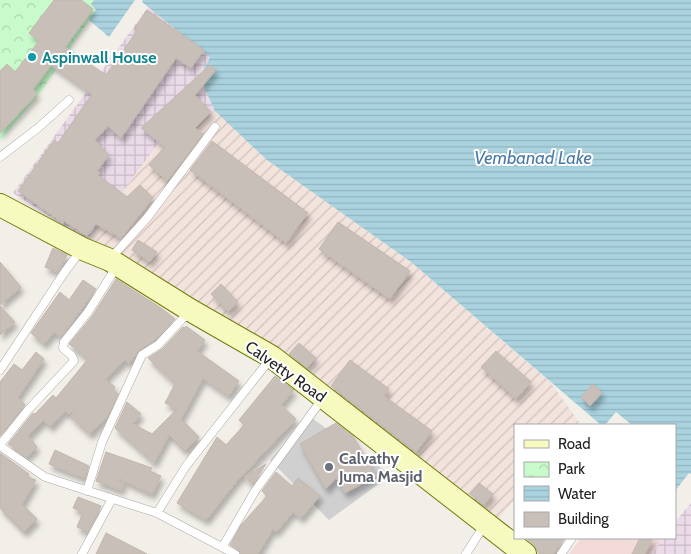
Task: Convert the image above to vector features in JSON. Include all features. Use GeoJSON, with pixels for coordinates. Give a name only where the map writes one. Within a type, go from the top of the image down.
{"type":"FeatureCollection","features":[{"type":"Feature","properties":{"kind":"street","name":"Calvetty Road"},"geometry":{"type":"LineString","coordinates":[[0,205],[83,249],[114,262],[190,310],[272,356],[525,554]]}},
{"type":"Feature","properties":{"kind":"lane"},"geometry":{"type":"LineString","coordinates":[[0,157],[38,128],[69,100]]}},
{"type":"Feature","properties":{"kind":"lane"},"geometry":{"type":"LineString","coordinates":[[215,127],[114,262],[88,312],[64,342],[63,348],[72,356],[74,361],[28,410],[0,445],[45,477],[157,513],[235,554]]}},
{"type":"Feature","properties":{"kind":"lane"},"geometry":{"type":"LineString","coordinates":[[0,370],[64,273],[83,249]]}},
{"type":"Feature","properties":{"kind":"lane"},"geometry":{"type":"LineString","coordinates":[[86,491],[102,442],[142,355],[158,345],[190,310]]}},
{"type":"Feature","properties":{"kind":"lane"},"geometry":{"type":"LineString","coordinates":[[157,513],[186,466],[272,356]]}},
{"type":"Feature","properties":{"kind":"lane"},"geometry":{"type":"LineString","coordinates":[[223,546],[273,463],[324,396]]}},
{"type":"Feature","properties":{"kind":"lane"},"geometry":{"type":"LineString","coordinates":[[82,554],[112,498]]}},
{"type":"Feature","properties":{"kind":"lane"},"geometry":{"type":"LineString","coordinates":[[466,554],[485,524]]}},
{"type":"Feature","properties":{"kind":"lane"},"geometry":{"type":"LineString","coordinates":[[561,554],[571,539]]}},
{"type":"Feature","properties":{"kind":"shaded area"},"geometry":{"type":"Polygon","coordinates":[[[148,7],[210,57],[200,78],[215,111],[204,119],[186,106],[87,240],[13,193],[148,7]]]}},
{"type":"Feature","properties":{"kind":"shaded area"},"geometry":{"type":"Polygon","coordinates":[[[186,106],[204,119],[215,111],[267,160],[411,262],[551,383],[579,422],[577,424],[514,424],[514,500],[495,523],[87,240],[186,106]]]}},
{"type":"Feature","properties":{"kind":"shaded area","name":"Calvathy Juma Masjid"},"geometry":{"type":"Polygon","coordinates":[[[309,416],[391,475],[329,520],[270,460],[309,416]]]}},
{"type":"Feature","properties":{"kind":"shaded area"},"geometry":{"type":"Polygon","coordinates":[[[691,503],[691,554],[652,554],[663,539],[676,539],[676,521],[691,503]]]}},
{"type":"Feature","properties":{"kind":"shaded area"},"geometry":{"type":"Polygon","coordinates":[[[580,539],[663,539],[652,554],[569,554],[580,539]]]}},
{"type":"Feature","properties":{"kind":"green space","name":"Aspinwall House"},"geometry":{"type":"Polygon","coordinates":[[[0,0],[94,0],[92,4],[96,10],[40,93],[0,141],[0,0]]]}},
{"type":"Feature","properties":{"kind":"water"},"geometry":{"type":"Polygon","coordinates":[[[94,0],[135,0],[109,37],[89,20],[96,10],[91,4],[94,0]]]}},
{"type":"Feature","properties":{"kind":"water","name":"Vembanad Lake"},"geometry":{"type":"Polygon","coordinates":[[[143,0],[691,0],[691,474],[689,473],[676,490],[676,424],[631,424],[616,412],[606,424],[600,424],[411,262],[267,160],[215,111],[200,78],[210,57],[142,2],[143,0]]]}},
{"type":"Feature","properties":{"kind":"building"},"geometry":{"type":"Polygon","coordinates":[[[54,0],[81,0],[93,9],[65,47],[106,75],[137,31],[134,29],[147,10],[204,50],[191,68],[176,58],[121,138],[108,126],[95,140],[109,155],[97,171],[100,173],[98,175],[127,197],[140,185],[153,198],[121,238],[96,224],[87,236],[64,221],[63,223],[18,191],[54,140],[58,143],[92,94],[51,65],[33,89],[37,94],[0,133],[0,71],[7,64],[15,72],[39,41],[29,33],[54,0]]]}},
{"type":"Feature","properties":{"kind":"building"},"geometry":{"type":"Polygon","coordinates":[[[210,65],[216,70],[195,95],[211,112],[195,128],[203,134],[167,181],[149,165],[165,147],[141,128],[210,65]]]}},
{"type":"Feature","properties":{"kind":"building"},"geometry":{"type":"Polygon","coordinates":[[[212,141],[308,213],[286,243],[190,170],[212,141]]]}},
{"type":"Feature","properties":{"kind":"building"},"geometry":{"type":"Polygon","coordinates":[[[338,222],[410,271],[390,299],[319,249],[338,222]]]}},
{"type":"Feature","properties":{"kind":"building"},"geometry":{"type":"Polygon","coordinates":[[[138,240],[157,252],[150,262],[132,250],[138,240]]]}},
{"type":"Feature","properties":{"kind":"building"},"geometry":{"type":"Polygon","coordinates":[[[53,248],[67,255],[58,272],[45,267],[53,248]]]}},
{"type":"Feature","properties":{"kind":"building"},"geometry":{"type":"Polygon","coordinates":[[[0,262],[21,287],[0,305],[0,262]]]}},
{"type":"Feature","properties":{"kind":"building"},"geometry":{"type":"Polygon","coordinates":[[[116,279],[175,319],[154,341],[140,349],[129,363],[125,360],[105,379],[115,387],[113,390],[118,394],[109,414],[90,434],[71,417],[75,409],[69,415],[65,411],[50,427],[44,420],[28,436],[37,447],[26,457],[8,444],[33,413],[35,414],[53,395],[56,398],[88,359],[69,344],[93,315],[116,279]]]}},
{"type":"Feature","properties":{"kind":"building"},"geometry":{"type":"Polygon","coordinates":[[[83,280],[96,289],[61,337],[54,332],[44,344],[31,333],[60,292],[69,300],[83,280]]]}},
{"type":"Feature","properties":{"kind":"building"},"geometry":{"type":"Polygon","coordinates":[[[221,284],[238,302],[228,312],[211,294],[221,284]]]}},
{"type":"Feature","properties":{"kind":"building"},"geometry":{"type":"Polygon","coordinates":[[[0,306],[15,322],[0,335],[0,306]]]}},
{"type":"Feature","properties":{"kind":"building"},"geometry":{"type":"Polygon","coordinates":[[[186,326],[205,340],[197,351],[239,381],[228,396],[203,378],[181,419],[199,437],[185,451],[169,435],[154,463],[115,428],[127,402],[141,414],[133,424],[152,434],[177,409],[165,403],[175,384],[148,358],[162,349],[186,326]]]}},
{"type":"Feature","properties":{"kind":"building"},"geometry":{"type":"Polygon","coordinates":[[[299,343],[316,358],[307,368],[289,354],[299,343]]]}},
{"type":"Feature","properties":{"kind":"building"},"geometry":{"type":"Polygon","coordinates":[[[496,351],[531,382],[516,399],[481,367],[496,351]]]}},
{"type":"Feature","properties":{"kind":"building"},"geometry":{"type":"Polygon","coordinates":[[[36,352],[44,359],[18,397],[25,405],[0,436],[0,382],[14,364],[22,370],[36,352]]]}},
{"type":"Feature","properties":{"kind":"building"},"geometry":{"type":"Polygon","coordinates":[[[350,360],[389,389],[384,396],[432,431],[416,452],[331,386],[350,360]]]}},
{"type":"Feature","properties":{"kind":"building"},"geometry":{"type":"Polygon","coordinates":[[[275,376],[294,390],[281,405],[296,419],[236,482],[206,520],[177,503],[217,437],[226,445],[244,425],[239,420],[275,376]]]}},
{"type":"Feature","properties":{"kind":"building"},"geometry":{"type":"Polygon","coordinates":[[[593,384],[602,393],[590,406],[581,397],[593,384]]]}},
{"type":"Feature","properties":{"kind":"building"},"geometry":{"type":"Polygon","coordinates":[[[336,423],[353,436],[376,476],[345,493],[336,478],[326,489],[300,444],[336,423]]]}},
{"type":"Feature","properties":{"kind":"building"},"geometry":{"type":"Polygon","coordinates":[[[55,450],[89,466],[85,478],[49,464],[55,450]]]}},
{"type":"Feature","properties":{"kind":"building"},"geometry":{"type":"Polygon","coordinates":[[[106,452],[152,468],[150,471],[161,476],[152,494],[120,479],[119,481],[124,483],[121,490],[96,481],[106,452]]]}},
{"type":"Feature","properties":{"kind":"building"},"geometry":{"type":"Polygon","coordinates":[[[0,453],[29,474],[28,477],[36,480],[22,504],[37,519],[24,532],[0,508],[0,453]]]}},
{"type":"Feature","properties":{"kind":"building"},"geometry":{"type":"Polygon","coordinates":[[[266,464],[253,484],[244,477],[266,464]]]}},
{"type":"Feature","properties":{"kind":"building"},"geometry":{"type":"Polygon","coordinates":[[[276,472],[292,486],[298,478],[320,496],[301,518],[293,512],[276,532],[273,529],[258,554],[241,554],[238,549],[230,545],[241,525],[267,496],[262,491],[276,472]]]}},
{"type":"Feature","properties":{"kind":"building"},"geometry":{"type":"Polygon","coordinates":[[[479,483],[493,494],[484,505],[470,494],[479,483]]]}},
{"type":"Feature","properties":{"kind":"building"},"geometry":{"type":"Polygon","coordinates":[[[78,497],[101,506],[88,532],[77,527],[83,512],[73,508],[78,497]]]}},
{"type":"Feature","properties":{"kind":"building"},"geometry":{"type":"Polygon","coordinates":[[[106,533],[147,554],[96,554],[106,533]]]}},
{"type":"Feature","properties":{"kind":"building"},"geometry":{"type":"Polygon","coordinates":[[[527,539],[564,539],[553,554],[540,554],[527,539]]]}},
{"type":"Feature","properties":{"kind":"building"},"geometry":{"type":"Polygon","coordinates":[[[640,539],[652,539],[645,554],[632,554],[640,539]]]}},
{"type":"Feature","properties":{"kind":"place","name":"Aspinwall House"},"geometry":{"type":"Point","coordinates":[32,57]}},
{"type":"Feature","properties":{"kind":"place","name":"Calvathy Juma Masjid"},"geometry":{"type":"Point","coordinates":[329,467]}}]}
